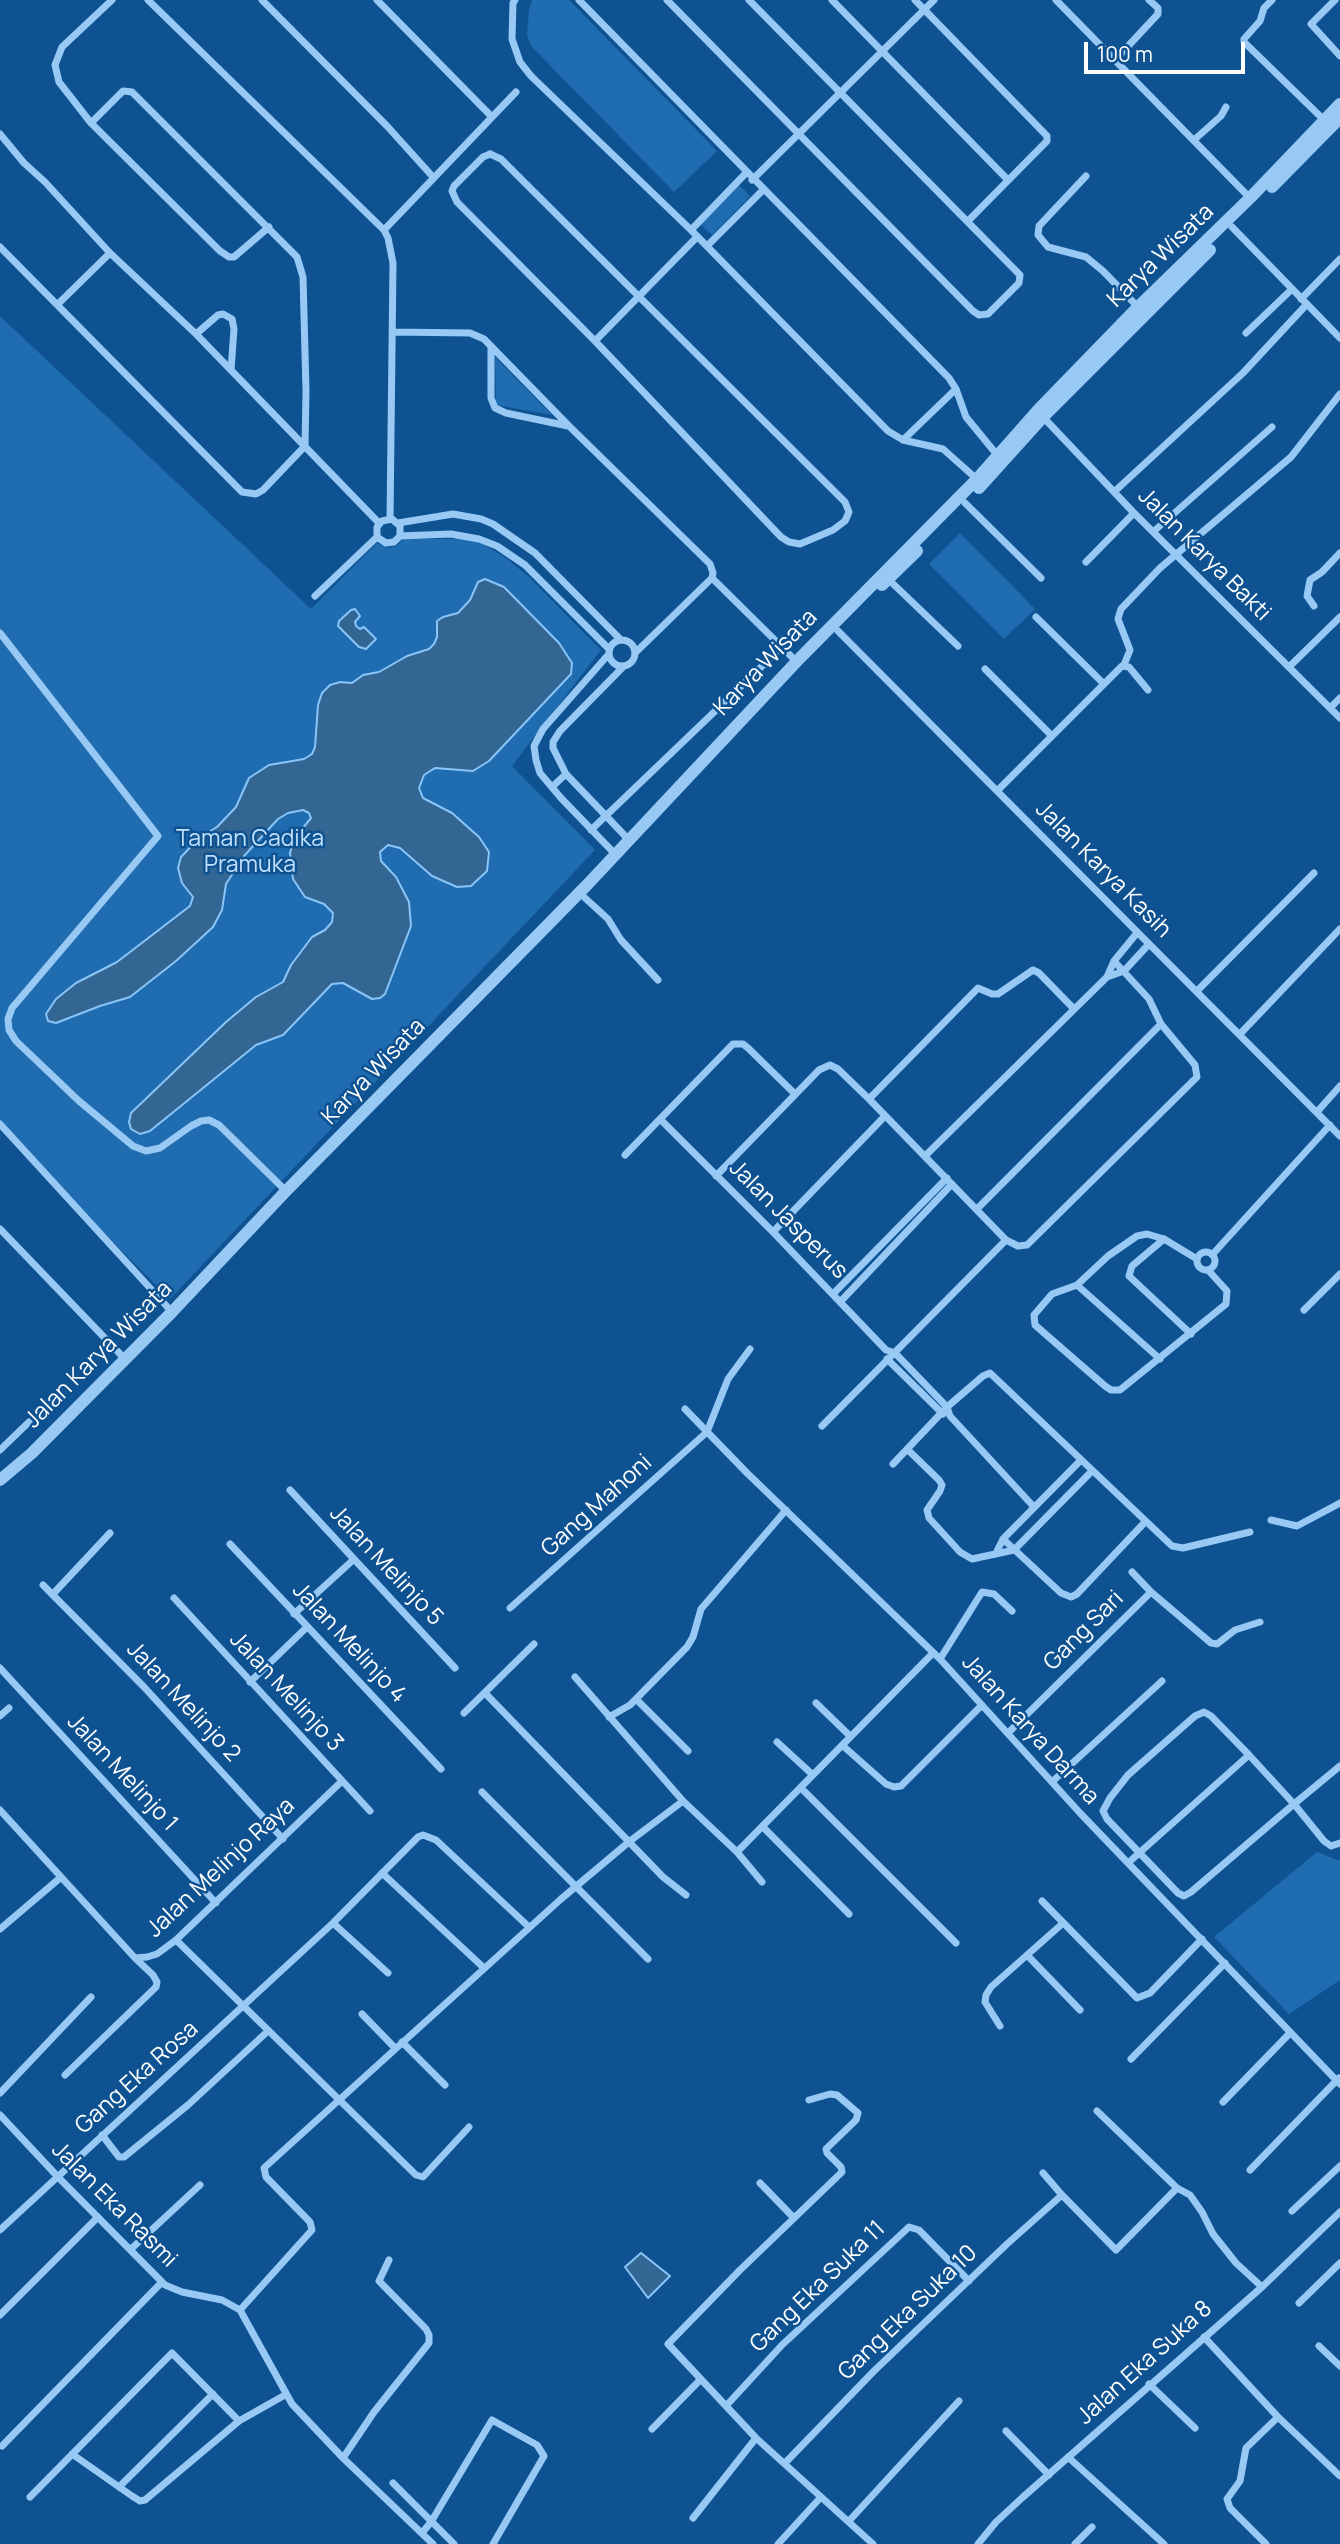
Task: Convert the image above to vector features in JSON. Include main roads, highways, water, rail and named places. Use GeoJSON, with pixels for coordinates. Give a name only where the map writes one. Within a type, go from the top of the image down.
{"type":"FeatureCollection","features":[{"type":"Feature","properties":{"kind":"park label","name":"Taman Cadika Pramuka"},"geometry":{"type":"Point","coordinates":[250,853]}}]}
